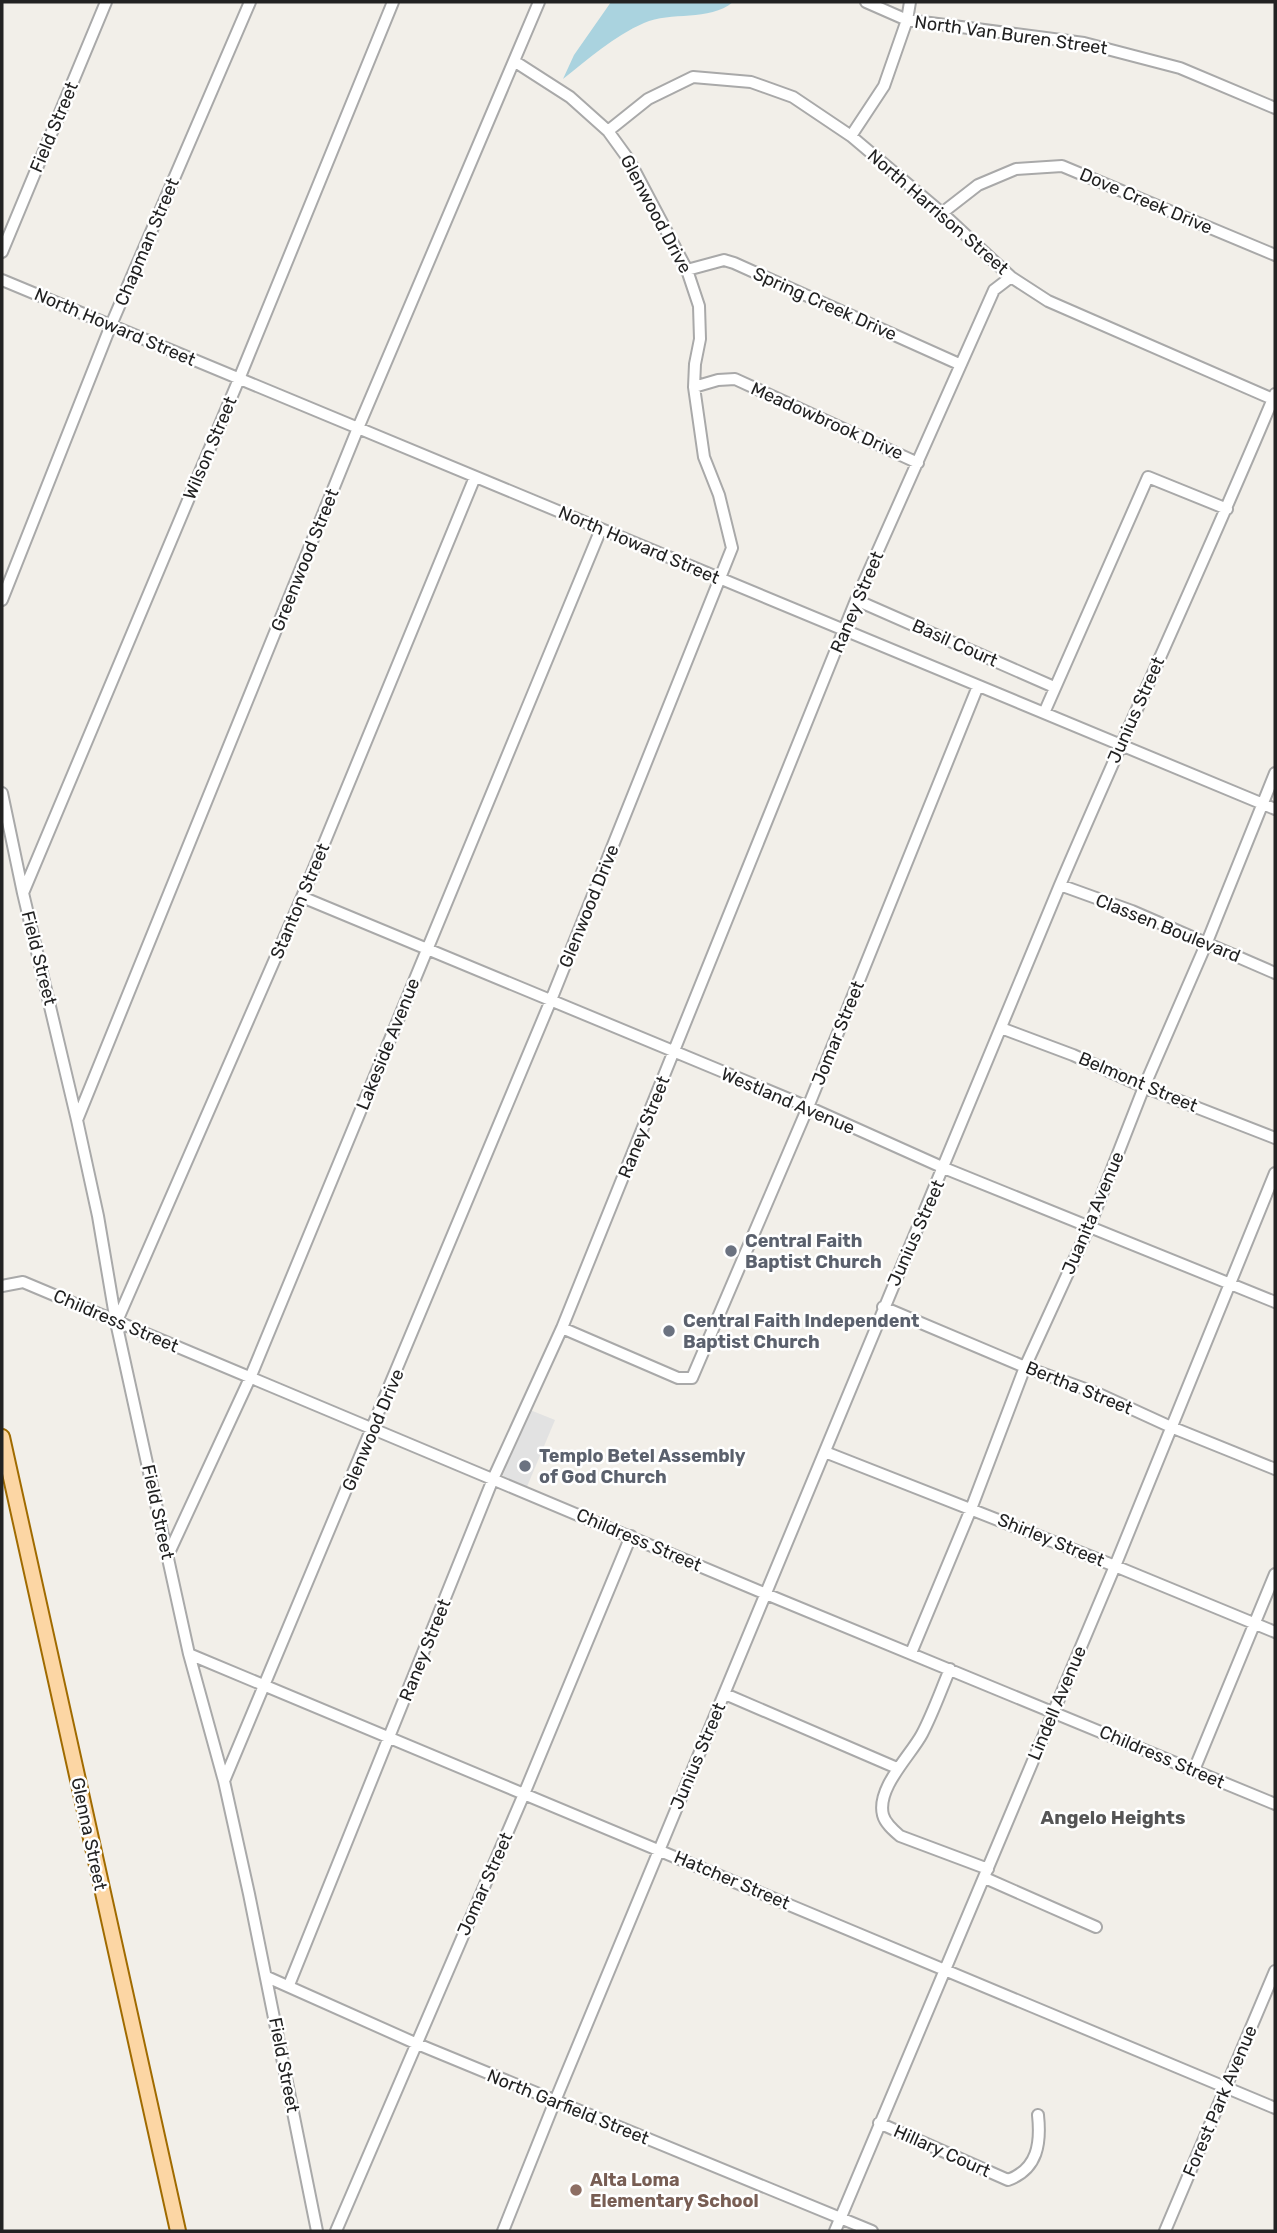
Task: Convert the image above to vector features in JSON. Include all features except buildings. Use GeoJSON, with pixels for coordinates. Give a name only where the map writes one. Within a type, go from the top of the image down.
{"type":"FeatureCollection","features":[{"type":"Feature","properties":{"kind":"main road","name":"Glenna Street"},"geometry":{"type":"LineString","coordinates":[[2,1437],[178,2231]]}},
{"type":"Feature","properties":{"kind":"street","name":"Field Street"},"geometry":{"type":"LineString","coordinates":[[2,252],[106,2]]}},
{"type":"Feature","properties":{"kind":"street","name":"Chapman Street"},"geometry":{"type":"LineString","coordinates":[[2,600],[111,326],[250,2]]}},
{"type":"Feature","properties":{"kind":"street","name":"Wilson Street"},"geometry":{"type":"LineString","coordinates":[[23,893],[239,379],[393,2]]}},
{"type":"Feature","properties":{"kind":"street","name":"Greenwood Street"},"geometry":{"type":"LineString","coordinates":[[77,1120],[358,428],[539,2]]}},
{"type":"Feature","properties":{"kind":"street","name":"North Van Buren Street"},"geometry":{"type":"LineString","coordinates":[[866,2],[906,20],[1084,43],[1180,68],[1275,108]]}},
{"type":"Feature","properties":{"kind":"street"},"geometry":{"type":"LineString","coordinates":[[851,136],[884,86],[910,2]]}},
{"type":"Feature","properties":{"kind":"street","name":"Glenwood Drive"},"geometry":{"type":"LineString","coordinates":[[224,1781],[551,1000],[732,548],[719,495],[704,457],[694,387],[700,339],[699,306],[688,270],[629,160],[608,131],[570,97],[514,61]]}},
{"type":"Feature","properties":{"kind":"street","name":"North Harrison Street"},"geometry":{"type":"LineString","coordinates":[[608,131],[648,99],[693,77],[751,82],[793,97],[851,136],[942,213],[1011,277],[1048,301],[1275,398]]}},
{"type":"Feature","properties":{"kind":"street","name":"Dove Creek Drive"},"geometry":{"type":"LineString","coordinates":[[942,213],[978,185],[1016,169],[1062,166],[1275,255]]}},
{"type":"Feature","properties":{"kind":"street","name":"Spring Creek Drive"},"geometry":{"type":"LineString","coordinates":[[688,270],[724,260],[734,263],[960,364]]}},
{"type":"Feature","properties":{"kind":"street","name":"Raney Street"},"geometry":{"type":"LineString","coordinates":[[289,1985],[494,1479],[562,1328],[856,600],[994,290],[1011,277]]}},
{"type":"Feature","properties":{"kind":"street","name":"North Howard Street"},"geometry":{"type":"LineString","coordinates":[[2,280],[1275,809]]}},
{"type":"Feature","properties":{"kind":"street","name":"Meadowbrook Drive"},"geometry":{"type":"LineString","coordinates":[[694,387],[718,380],[735,379],[918,463]]}},
{"type":"Feature","properties":{"kind":"street","name":"Junius Street"},"geometry":{"type":"LineString","coordinates":[[503,2231],[883,1307],[944,1168],[1060,885],[1275,398]]}},
{"type":"Feature","properties":{"kind":"street","name":"Stanton Street"},"geometry":{"type":"LineString","coordinates":[[116,1322],[302,897],[475,477]]}},
{"type":"Feature","properties":{"kind":"street"},"geometry":{"type":"LineString","coordinates":[[1044,713],[1148,477],[1227,509]]}},
{"type":"Feature","properties":{"kind":"street","name":"Lakeside Avenue"},"geometry":{"type":"LineString","coordinates":[[168,1555],[250,1378],[601,529]]}},
{"type":"Feature","properties":{"kind":"street","name":"Basil Court"},"geometry":{"type":"LineString","coordinates":[[856,600],[1054,687]]}},
{"type":"Feature","properties":{"kind":"street","name":"Jomar Street"},"geometry":{"type":"LineString","coordinates":[[562,1328],[678,1378],[692,1378],[808,1107],[978,686]]}},
{"type":"Feature","properties":{"kind":"street","name":"Juanita Avenue"},"geometry":{"type":"LineString","coordinates":[[911,1653],[971,1509],[1025,1367],[1090,1225],[1144,1087],[1207,942],[1275,773]]}},
{"type":"Feature","properties":{"kind":"street","name":"Field Street"},"geometry":{"type":"LineString","coordinates":[[2,793],[98,1216],[116,1322],[189,1654],[224,1781],[267,1977],[317,2231]]}},
{"type":"Feature","properties":{"kind":"street","name":"Classen Boulevard"},"geometry":{"type":"LineString","coordinates":[[1060,885],[1207,942],[1275,973]]}},
{"type":"Feature","properties":{"kind":"street","name":"Westland Avenue"},"geometry":{"type":"LineString","coordinates":[[302,897],[808,1107],[944,1168],[1090,1225],[1275,1303]]}},
{"type":"Feature","properties":{"kind":"street","name":"Belmont Street"},"geometry":{"type":"LineString","coordinates":[[1001,1028],[1275,1138]]}},
{"type":"Feature","properties":{"kind":"street","name":"Lindell Avenue"},"geometry":{"type":"LineString","coordinates":[[835,2231],[1115,1566],[1275,1173]]}},
{"type":"Feature","properties":{"kind":"street","name":"Childress Street"},"geometry":{"type":"LineString","coordinates":[[2,1286],[23,1282],[1275,1804]]}},
{"type":"Feature","properties":{"kind":"street","name":"Bertha Street"},"geometry":{"type":"LineString","coordinates":[[883,1307],[1275,1469]]}},
{"type":"Feature","properties":{"kind":"street","name":"Shirley Street"},"geometry":{"type":"LineString","coordinates":[[825,1452],[1275,1632]]}},
{"type":"Feature","properties":{"kind":"street","name":"Jomar Street"},"geometry":{"type":"LineString","coordinates":[[336,2231],[524,1794],[631,1536]]}},
{"type":"Feature","properties":{"kind":"street"},"geometry":{"type":"LineString","coordinates":[[1194,1770],[1275,1574]]}},
{"type":"Feature","properties":{"kind":"street","name":"Hatcher Street"},"geometry":{"type":"LineString","coordinates":[[189,1654],[1275,2108]]}},
{"type":"Feature","properties":{"kind":"street"},"geometry":{"type":"LineString","coordinates":[[950,1669],[922,1735],[897,1768],[883,1800],[883,1814],[888,1825],[900,1836],[1096,1927]]}},
{"type":"Feature","properties":{"kind":"street"},"geometry":{"type":"LineString","coordinates":[[724,1694],[897,1768]]}},
{"type":"Feature","properties":{"kind":"street","name":"Forest Park Avenue"},"geometry":{"type":"LineString","coordinates":[[1165,2231],[1275,1971]]}},
{"type":"Feature","properties":{"kind":"street","name":"North Garfield Street"},"geometry":{"type":"LineString","coordinates":[[267,1977],[415,2043],[872,2231]]}},
{"type":"Feature","properties":{"kind":"street","name":"Hillary Court"},"geometry":{"type":"LineString","coordinates":[[879,2123],[1008,2180],[1023,2175],[1031,2164],[1040,2136],[1038,2115]]}},
{"type":"Feature","properties":{"kind":"shaded area"},"geometry":{"type":"Polygon","coordinates":[[[530,1410],[555,1420],[526,1489],[505,1480],[503,1475],[530,1410]]]}},
{"type":"Feature","properties":{"kind":"water"},"geometry":{"type":"Polygon","coordinates":[[[611,2],[733,2],[713,12],[666,17],[644,23],[612,41],[563,79],[574,55],[611,2]]]}},
{"type":"Feature","properties":{"kind":"place","name":"Central Faith Baptist Church"},"geometry":{"type":"Point","coordinates":[731,1251]}},
{"type":"Feature","properties":{"kind":"place","name":"Central Faith Independent Baptist Church"},"geometry":{"type":"Point","coordinates":[669,1331]}},
{"type":"Feature","properties":{"kind":"place","name":"Templo Betel Assembly of God Church"},"geometry":{"type":"Point","coordinates":[525,1466]}},
{"type":"Feature","properties":{"kind":"place","name":"Alta Loma Elementary School"},"geometry":{"type":"Point","coordinates":[576,2190]}},
{"type":"Feature","properties":{"kind":"district","name":"Angelo Heights"},"geometry":{"type":"Point","coordinates":[1113,1817]}}]}
